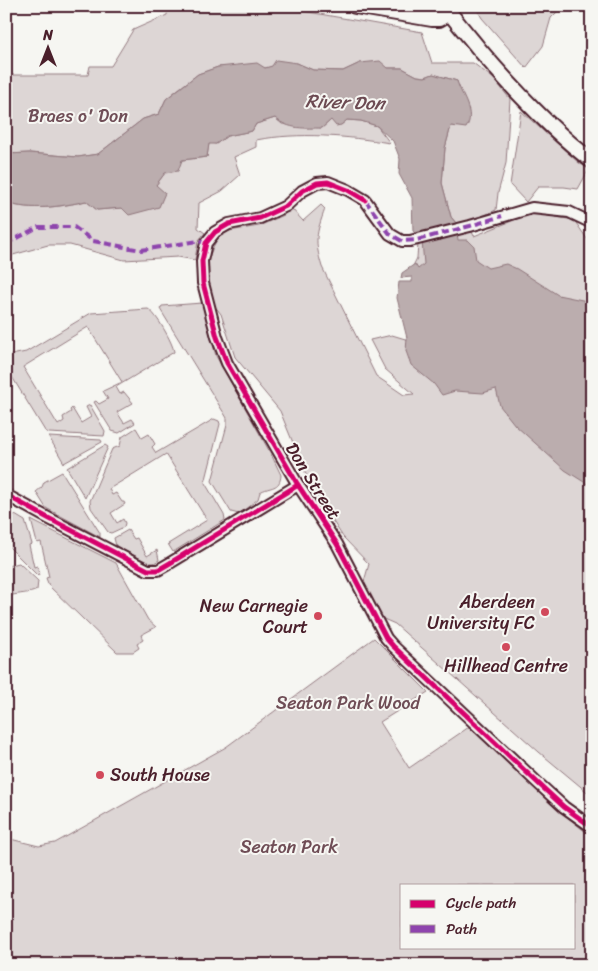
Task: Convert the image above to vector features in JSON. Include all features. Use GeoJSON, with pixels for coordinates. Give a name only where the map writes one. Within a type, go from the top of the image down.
{"type":"FeatureCollection","features":[{"type":"Feature","properties":{"kind":"street"},"geometry":{"type":"LineString","coordinates":[[355,6],[432,19],[439,19],[447,10],[492,64],[526,100],[552,126],[592,160]]}},
{"type":"Feature","properties":{"kind":"street","name":"Don Street"},"geometry":{"type":"LineString","coordinates":[[592,224],[569,212],[532,208],[417,240],[402,241],[390,234],[365,200],[348,190],[328,182],[317,183],[302,191],[286,206],[260,218],[229,224],[215,232],[206,243],[202,261],[202,283],[221,351],[298,485],[337,544],[381,629],[393,646],[540,785],[564,807],[592,827]]}},
{"type":"Feature","properties":{"kind":"street"},"geometry":{"type":"LineString","coordinates":[[6,495],[135,564],[152,570],[158,570],[298,485]]}},
{"type":"Feature","properties":{"kind":"green space","name":"Braes o' Don"},"geometry":{"type":"Polygon","coordinates":[[[168,6],[274,6],[422,32],[432,63],[473,63],[494,79],[510,99],[506,163],[498,193],[496,210],[469,222],[456,223],[451,217],[442,183],[445,148],[451,126],[469,110],[460,93],[457,81],[433,74],[425,77],[417,76],[402,68],[388,68],[360,63],[343,71],[313,70],[297,63],[265,68],[218,67],[198,74],[166,99],[159,114],[143,119],[98,154],[78,157],[30,153],[6,154],[6,75],[88,75],[90,66],[111,66],[133,30],[167,15],[168,6]]]}},
{"type":"Feature","properties":{"kind":"green space"},"geometry":{"type":"Polygon","coordinates":[[[475,6],[563,6],[551,18],[543,46],[526,68],[482,18],[475,6]]]}},
{"type":"Feature","properties":{"kind":"green space"},"geometry":{"type":"Polygon","coordinates":[[[521,111],[579,163],[589,169],[578,189],[538,187],[526,202],[510,185],[521,111]]]}},
{"type":"Feature","properties":{"kind":"green space"},"geometry":{"type":"Polygon","coordinates":[[[275,118],[282,124],[322,128],[331,120],[341,125],[347,120],[361,121],[377,126],[390,143],[357,138],[323,136],[289,136],[256,140],[256,147],[234,157],[240,175],[222,191],[199,203],[198,228],[205,233],[198,241],[195,260],[178,257],[124,260],[70,245],[48,245],[6,257],[6,203],[26,207],[46,207],[86,201],[97,210],[122,208],[156,185],[165,173],[182,160],[207,157],[209,143],[216,144],[227,136],[252,131],[256,124],[275,118]]]}},
{"type":"Feature","properties":{"kind":"green space"},"geometry":{"type":"Polygon","coordinates":[[[321,205],[325,209],[318,231],[317,243],[322,267],[376,376],[404,395],[414,394],[385,369],[370,340],[392,335],[412,341],[409,286],[416,280],[410,272],[417,258],[418,244],[471,230],[474,236],[532,213],[574,220],[592,246],[592,796],[539,752],[395,624],[379,617],[363,585],[369,564],[343,537],[312,489],[280,411],[235,357],[221,314],[213,304],[207,282],[208,260],[219,236],[229,231],[259,226],[284,215],[291,208],[303,221],[321,205]]]}},
{"type":"Feature","properties":{"kind":"green space"},"geometry":{"type":"Polygon","coordinates":[[[202,303],[216,356],[281,475],[277,485],[260,492],[258,499],[239,514],[231,512],[212,481],[227,425],[227,418],[160,309],[162,306],[202,303]]]}},
{"type":"Feature","properties":{"kind":"green space"},"geometry":{"type":"Polygon","coordinates":[[[148,309],[164,329],[174,352],[116,387],[120,394],[124,392],[133,403],[117,412],[124,423],[132,419],[135,423],[119,433],[112,431],[94,402],[96,401],[99,404],[108,399],[103,391],[122,382],[88,327],[23,367],[58,425],[64,421],[63,417],[71,412],[72,408],[81,423],[91,417],[86,407],[90,405],[105,431],[104,436],[49,433],[45,431],[6,367],[6,356],[26,352],[91,313],[148,309]]]}},
{"type":"Feature","properties":{"kind":"green space"},"geometry":{"type":"Polygon","coordinates":[[[214,419],[219,421],[220,424],[205,483],[225,520],[173,552],[168,544],[207,520],[166,454],[109,489],[112,495],[116,493],[125,504],[111,513],[117,523],[123,519],[125,523],[124,527],[111,533],[108,532],[91,508],[90,501],[112,449],[120,446],[122,437],[136,428],[142,438],[149,434],[155,444],[152,447],[156,453],[214,419]]]}},
{"type":"Feature","properties":{"kind":"green space"},"geometry":{"type":"Polygon","coordinates":[[[49,437],[101,440],[102,442],[64,463],[49,437]]]}},
{"type":"Feature","properties":{"kind":"green space"},"geometry":{"type":"Polygon","coordinates":[[[105,445],[108,447],[85,498],[67,468],[105,445]]]}},
{"type":"Feature","properties":{"kind":"green space"},"geometry":{"type":"Polygon","coordinates":[[[62,472],[100,533],[100,537],[46,508],[36,492],[42,487],[44,482],[62,472]]]}},
{"type":"Feature","properties":{"kind":"green space"},"geometry":{"type":"Polygon","coordinates":[[[8,514],[15,515],[25,521],[32,544],[29,545],[34,567],[37,566],[38,576],[7,545],[8,514]]]}},
{"type":"Feature","properties":{"kind":"green space"},"geometry":{"type":"Polygon","coordinates":[[[31,520],[116,563],[148,620],[156,627],[141,635],[143,640],[137,644],[139,648],[133,652],[117,652],[49,586],[46,578],[49,577],[41,542],[37,543],[31,520]]]}},
{"type":"Feature","properties":{"kind":"green space"},"geometry":{"type":"Polygon","coordinates":[[[128,530],[134,539],[137,538],[147,556],[157,550],[159,560],[149,563],[116,546],[114,538],[128,530]]]}},
{"type":"Feature","properties":{"kind":"green space"},"geometry":{"type":"Polygon","coordinates":[[[19,563],[38,581],[37,590],[6,596],[7,566],[19,563]]]}},
{"type":"Feature","properties":{"kind":"green space","name":"Seaton Park"},"geometry":{"type":"Polygon","coordinates":[[[374,638],[428,692],[380,722],[409,768],[469,727],[551,804],[592,837],[592,965],[6,965],[6,838],[39,846],[55,843],[226,747],[374,638]]]}},
{"type":"Feature","properties":{"kind":"water","name":"River Don"},"geometry":{"type":"Polygon","coordinates":[[[276,60],[297,63],[313,70],[343,71],[360,63],[380,61],[388,68],[402,68],[417,76],[425,77],[433,74],[457,81],[470,117],[466,128],[451,126],[445,148],[442,183],[451,217],[456,223],[458,240],[468,240],[474,246],[476,260],[488,268],[506,264],[558,295],[592,302],[592,487],[565,470],[515,425],[500,406],[496,389],[483,393],[455,391],[442,395],[434,384],[411,365],[406,351],[407,338],[397,298],[399,282],[412,282],[412,277],[401,278],[402,273],[415,264],[418,269],[424,264],[422,241],[413,231],[412,198],[399,174],[400,159],[393,141],[377,126],[361,121],[347,120],[341,125],[336,126],[331,120],[322,128],[303,128],[286,125],[275,118],[256,124],[252,131],[227,136],[216,144],[209,144],[207,157],[182,160],[178,171],[165,173],[156,185],[165,193],[159,207],[129,215],[122,208],[97,210],[86,201],[46,207],[25,207],[6,203],[6,154],[29,153],[78,157],[98,154],[143,119],[159,114],[166,99],[198,74],[218,67],[257,63],[265,68],[272,66],[276,60]]]}},
{"type":"Feature","properties":{"kind":"marked path"},"geometry":{"type":"LineString","coordinates":[[365,200],[390,234],[402,241],[417,240],[502,216]]}},
{"type":"Feature","properties":{"kind":"marked path"},"geometry":{"type":"LineString","coordinates":[[6,244],[38,227],[74,227],[93,241],[141,250],[198,241],[206,243]]}},
{"type":"Feature","properties":{"kind":"cycle path"},"geometry":{"type":"LineString","coordinates":[[365,200],[348,190],[328,182],[317,183],[302,191],[286,206],[260,218],[229,224],[215,232],[206,243],[202,261],[203,283],[217,337],[227,363],[298,485],[337,544],[386,638],[540,785],[564,807],[592,827]]}},
{"type":"Feature","properties":{"kind":"cycle path"},"geometry":{"type":"LineString","coordinates":[[6,495],[148,570],[158,570],[298,485]]}},
{"type":"Feature","properties":{"kind":"place","name":"Aberdeen University FC"},"geometry":{"type":"Point","coordinates":[545,612]}},
{"type":"Feature","properties":{"kind":"place","name":"New Carnegie Court"},"geometry":{"type":"Point","coordinates":[318,616]}},
{"type":"Feature","properties":{"kind":"place","name":"Hillhead Centre"},"geometry":{"type":"Point","coordinates":[506,647]}},
{"type":"Feature","properties":{"kind":"place","name":"South House"},"geometry":{"type":"Point","coordinates":[100,775]}},
{"type":"Feature","properties":{"kind":"park label","name":"Seaton Park Wood"},"geometry":{"type":"Point","coordinates":[348,703]}}]}
